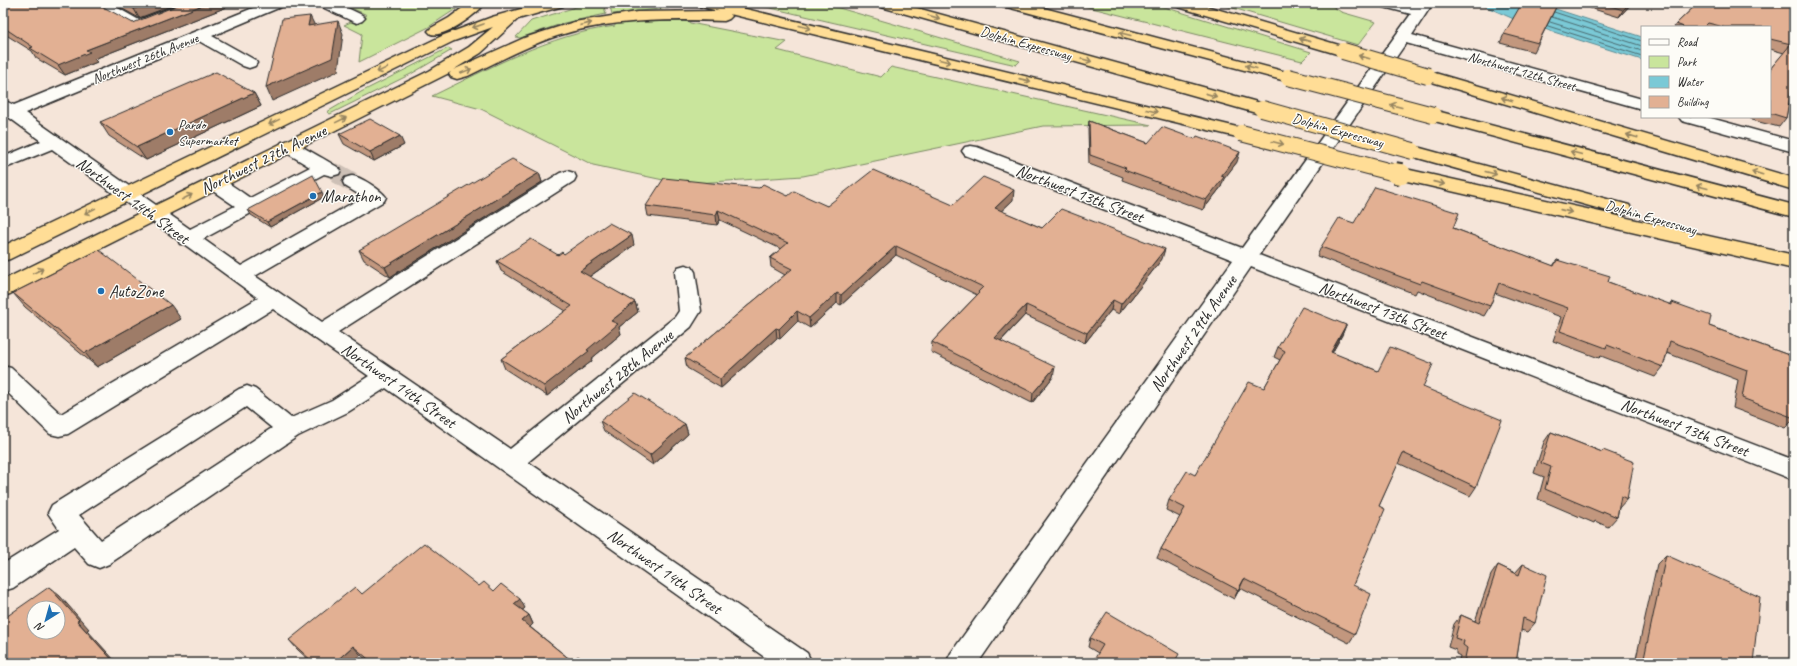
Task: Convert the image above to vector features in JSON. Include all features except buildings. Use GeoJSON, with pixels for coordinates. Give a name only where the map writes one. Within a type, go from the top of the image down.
{"type":"FeatureCollection","features":[{"type":"Feature","properties":{"kind":"highway"},"geometry":{"type":"LineString","coordinates":[[417,53],[423,38],[454,21],[478,3]]}},
{"type":"Feature","properties":{"kind":"highway","name":"Northwest 27th Avenue"},"geometry":{"type":"LineString","coordinates":[[3,289],[288,146],[428,78],[475,50],[530,3]]}},
{"type":"Feature","properties":{"kind":"highway","name":"Northwest 27th Avenue"},"geometry":{"type":"LineString","coordinates":[[3,254],[417,53],[475,27],[558,3]]}},
{"type":"Feature","properties":{"kind":"highway"},"geometry":{"type":"LineString","coordinates":[[703,3],[1241,133],[1401,174],[1794,262]]}},
{"type":"Feature","properties":{"kind":"highway","name":"Dolphin Expressway"},"geometry":{"type":"LineString","coordinates":[[883,3],[1794,257]]}},
{"type":"Feature","properties":{"kind":"highway","name":"Dolphin Expressway"},"geometry":{"type":"LineString","coordinates":[[1008,3],[1794,211]]}},
{"type":"Feature","properties":{"kind":"highway"},"geometry":{"type":"LineString","coordinates":[[1180,3],[1794,184]]}},
{"type":"Feature","properties":{"kind":"highway"},"geometry":{"type":"LineString","coordinates":[[428,78],[462,73],[535,39],[570,28],[610,20],[673,14],[767,18]]}},
{"type":"Feature","properties":{"kind":"street"},"geometry":{"type":"LineString","coordinates":[[98,3],[138,26],[196,3]]}},
{"type":"Feature","properties":{"kind":"street","name":"Northwest 26th Avenue"},"geometry":{"type":"LineString","coordinates":[[8,109],[199,36],[278,3]]}},
{"type":"Feature","properties":{"kind":"street"},"geometry":{"type":"LineString","coordinates":[[325,3],[356,18]]}},
{"type":"Feature","properties":{"kind":"street"},"geometry":{"type":"LineString","coordinates":[[1385,3],[1423,8]]}},
{"type":"Feature","properties":{"kind":"street","name":"Northwest 29th Avenue"},"geometry":{"type":"LineString","coordinates":[[961,663],[1423,8]]}},
{"type":"Feature","properties":{"kind":"street"},"geometry":{"type":"LineString","coordinates":[[199,36],[250,63]]}},
{"type":"Feature","properties":{"kind":"street","name":"Northwest 12th Street"},"geometry":{"type":"LineString","coordinates":[[1402,37],[1641,104]]}},
{"type":"Feature","properties":{"kind":"street","name":"Northwest 14th Street"},"geometry":{"type":"LineString","coordinates":[[8,109],[239,276],[386,376],[797,663]]}},
{"type":"Feature","properties":{"kind":"street"},"geometry":{"type":"LineString","coordinates":[[1692,118],[1794,147]]}},
{"type":"Feature","properties":{"kind":"street"},"geometry":{"type":"LineString","coordinates":[[3,164],[53,142]]}},
{"type":"Feature","properties":{"kind":"street"},"geometry":{"type":"LineString","coordinates":[[188,239],[249,206],[327,168],[288,146]]}},
{"type":"Feature","properties":{"kind":"street","name":"Northwest 13th Street"},"geometry":{"type":"LineString","coordinates":[[971,151],[1794,470]]}},
{"type":"Feature","properties":{"kind":"street"},"geometry":{"type":"LineString","coordinates":[[322,332],[567,176]]}},
{"type":"Feature","properties":{"kind":"street"},"geometry":{"type":"LineString","coordinates":[[239,276],[377,197],[352,182]]}},
{"type":"Feature","properties":{"kind":"street"},"geometry":{"type":"LineString","coordinates":[[214,183],[249,206]]}},
{"type":"Feature","properties":{"kind":"street","name":"Northwest 28th Avenue"},"geometry":{"type":"LineString","coordinates":[[510,463],[684,322],[690,311],[685,272]]}},
{"type":"Feature","properties":{"kind":"street"},"geometry":{"type":"LineString","coordinates":[[3,374],[58,427],[273,299]]}},
{"type":"Feature","properties":{"kind":"street"},"geometry":{"type":"LineString","coordinates":[[289,428],[247,394],[61,513],[99,556],[289,428],[340,406],[386,376]]}},
{"type":"Feature","properties":{"kind":"street"},"geometry":{"type":"LineString","coordinates":[[3,579],[77,531]]}},
{"type":"Feature","properties":{"kind":"green space"},"geometry":{"type":"Polygon","coordinates":[[[340,3],[465,3],[427,28],[359,62],[362,34],[344,25],[367,15],[340,3]]]}},
{"type":"Feature","properties":{"kind":"green space"},"geometry":{"type":"Polygon","coordinates":[[[589,3],[603,3],[606,14],[564,23],[520,38],[516,37],[531,21],[589,3]]]}},
{"type":"Feature","properties":{"kind":"green space"},"geometry":{"type":"Polygon","coordinates":[[[609,3],[660,3],[669,8],[612,14],[609,3]]]}},
{"type":"Feature","properties":{"kind":"green space"},"geometry":{"type":"Polygon","coordinates":[[[749,3],[822,3],[1020,61],[1016,65],[749,3]]]}},
{"type":"Feature","properties":{"kind":"green space"},"geometry":{"type":"Polygon","coordinates":[[[1072,3],[1151,3],[1311,52],[1302,61],[1072,3]]]}},
{"type":"Feature","properties":{"kind":"green space"},"geometry":{"type":"Polygon","coordinates":[[[1216,3],[1328,3],[1341,12],[1376,22],[1358,45],[1216,3]]]}},
{"type":"Feature","properties":{"kind":"green space"},"geometry":{"type":"Polygon","coordinates":[[[680,18],[690,23],[787,42],[777,50],[881,77],[891,67],[1151,125],[1043,126],[803,176],[682,184],[593,165],[481,109],[432,96],[520,54],[566,37],[590,30],[615,26],[615,23],[680,18]]]}},
{"type":"Feature","properties":{"kind":"green space"},"geometry":{"type":"Polygon","coordinates":[[[448,48],[452,50],[411,74],[330,114],[327,112],[361,92],[448,48]]]}},
{"type":"Feature","properties":{"kind":"water"},"geometry":{"type":"Polygon","coordinates":[[[1478,3],[1537,3],[1641,37],[1641,60],[1516,20],[1478,3]]]}},
{"type":"Feature","properties":{"kind":"tunnel"},"geometry":{"type":"LineString","coordinates":[[332,170],[338,174]]}},
{"type":"Feature","properties":{"kind":"tunnel"},"geometry":{"type":"LineString","coordinates":[[336,173],[352,182]]}},
{"type":"Feature","properties":{"kind":"place","name":"Pardo Supermarket"},"geometry":{"type":"Point","coordinates":[170,132]}},
{"type":"Feature","properties":{"kind":"place","name":"Marathon"},"geometry":{"type":"Point","coordinates":[313,196]}},
{"type":"Feature","properties":{"kind":"place","name":"AutoZone"},"geometry":{"type":"Point","coordinates":[101,291]}}]}
